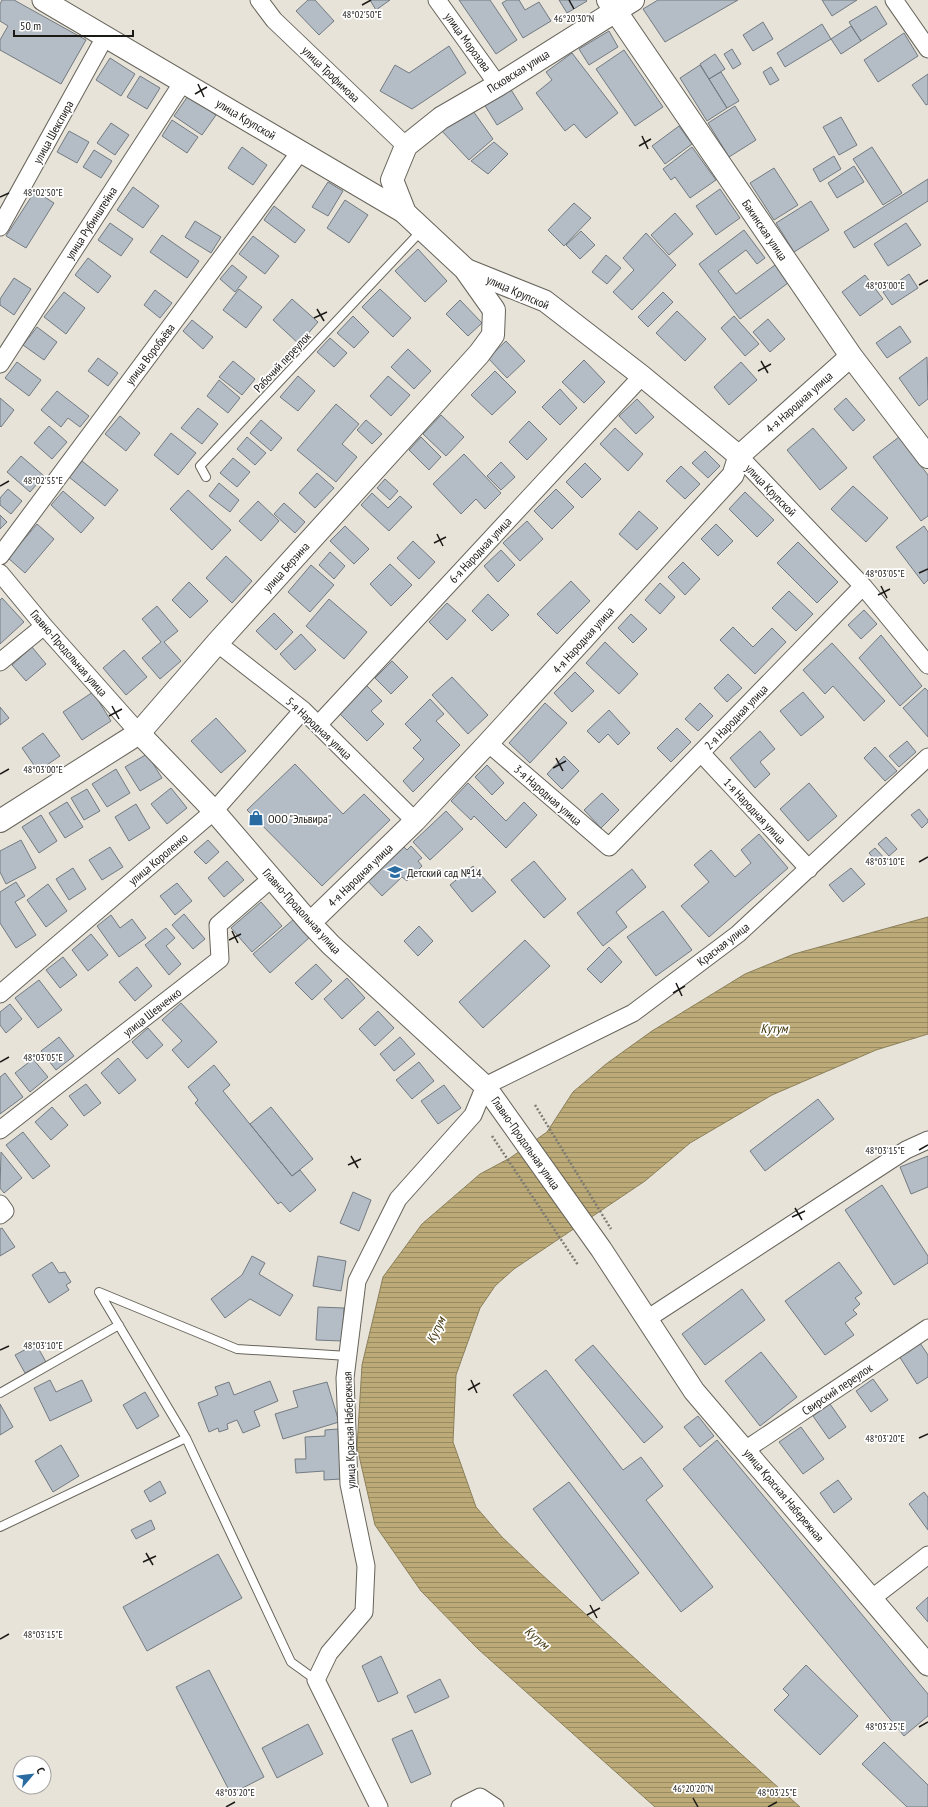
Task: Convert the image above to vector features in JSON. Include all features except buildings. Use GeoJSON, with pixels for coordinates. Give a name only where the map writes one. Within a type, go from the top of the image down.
{"type":"FeatureCollection","features":[{"type":"Feature","properties":{"kind":"main road","name":"Псковская улица"},"geometry":{"type":"LineString","coordinates":[[406,146],[440,118],[498,85],[619,4]]}},
{"type":"Feature","properties":{"kind":"main road","name":"Бакинская улица"},"geometry":{"type":"LineString","coordinates":[[619,4],[851,356],[928,457]]}},
{"type":"Feature","properties":{"kind":"main road"},"geometry":{"type":"LineString","coordinates":[[404,213],[392,180],[406,146]]}},
{"type":"Feature","properties":{"kind":"main road","name":"улица Крупской"},"geometry":{"type":"LineString","coordinates":[[404,213],[465,269]]}},
{"type":"Feature","properties":{"kind":"main road","name":"улица Берзина"},"geometry":{"type":"LineString","coordinates":[[0,820],[139,733],[217,643],[479,354],[494,335],[494,310],[465,269]]}},
{"type":"Feature","properties":{"kind":"street","name":"улица Крупской"},"geometry":{"type":"LineString","coordinates":[[43,0],[404,213]]}},
{"type":"Feature","properties":{"kind":"street","name":"улица Трофимова"},"geometry":{"type":"LineString","coordinates":[[259,0],[274,20],[406,146]]}},
{"type":"Feature","properties":{"kind":"street","name":"улица Морозова"},"geometry":{"type":"LineString","coordinates":[[437,0],[498,85]]}},
{"type":"Feature","properties":{"kind":"street"},"geometry":{"type":"LineString","coordinates":[[894,0],[928,49]]}},
{"type":"Feature","properties":{"kind":"street","name":"улица Шекспира"},"geometry":{"type":"LineString","coordinates":[[0,227],[105,36]]}},
{"type":"Feature","properties":{"kind":"street","name":"улица Рубинштейна"},"geometry":{"type":"LineString","coordinates":[[0,364],[183,82]]}},
{"type":"Feature","properties":{"kind":"street","name":"улица Воробьёва"},"geometry":{"type":"LineString","coordinates":[[0,556],[300,152]]}},
{"type":"Feature","properties":{"kind":"street","name":"улица Крупской"},"geometry":{"type":"LineString","coordinates":[[465,269],[545,301],[642,376],[739,456],[863,586],[928,665]]}},
{"type":"Feature","properties":{"kind":"street","name":"4-я Народная улица"},"geometry":{"type":"LineString","coordinates":[[310,923],[415,821],[488,743],[733,475],[739,456],[851,356]]}},
{"type":"Feature","properties":{"kind":"street","name":"6-я Народная улица"},"geometry":{"type":"LineString","coordinates":[[318,725],[642,376]]}},
{"type":"Feature","properties":{"kind":"street","name":"Главно-Продольная улица"},"geometry":{"type":"LineString","coordinates":[[0,573],[44,626],[139,733],[214,811],[310,923],[331,945],[485,1086],[601,1249]]}},
{"type":"Feature","properties":{"kind":"street","name":"2-я Народная улица"},"geometry":{"type":"LineString","coordinates":[[608,847],[863,586]]}},
{"type":"Feature","properties":{"kind":"street"},"geometry":{"type":"LineString","coordinates":[[0,662],[44,626]]}},
{"type":"Feature","properties":{"kind":"street","name":"5-я Народная улица"},"geometry":{"type":"LineString","coordinates":[[217,643],[303,710],[415,821]]}},
{"type":"Feature","properties":{"kind":"street","name":"улица Короленко"},"geometry":{"type":"LineString","coordinates":[[0,994],[214,811],[303,710]]}},
{"type":"Feature","properties":{"kind":"street","name":"3-я Народная улица"},"geometry":{"type":"LineString","coordinates":[[488,743],[608,847]]}},
{"type":"Feature","properties":{"kind":"street","name":"1-я Народная улица"},"geometry":{"type":"LineString","coordinates":[[701,753],[809,869]]}},
{"type":"Feature","properties":{"kind":"street","name":"Красная улица"},"geometry":{"type":"LineString","coordinates":[[485,1086],[633,1013],[738,934],[928,757]]}},
{"type":"Feature","properties":{"kind":"street","name":"улица Шевченко"},"geometry":{"type":"LineString","coordinates":[[0,1130],[220,959],[218,925],[272,878]]}},
{"type":"Feature","properties":{"kind":"street","name":"улица Красная Набережная"},"geometry":{"type":"LineString","coordinates":[[316,1680],[329,1653],[364,1612],[366,1566],[349,1484],[345,1378],[357,1281],[398,1199],[473,1115],[485,1086]]}},
{"type":"Feature","properties":{"kind":"street"},"geometry":{"type":"LineString","coordinates":[[647,1319],[906,1150],[928,1140]]}},
{"type":"Feature","properties":{"kind":"street"},"geometry":{"type":"LineString","coordinates":[[0,1204],[5,1211],[0,1215]]}},
{"type":"Feature","properties":{"kind":"street","name":"улица Красная Набережная"},"geometry":{"type":"LineString","coordinates":[[601,1249],[694,1391],[928,1665]]}},
{"type":"Feature","properties":{"kind":"street","name":"Свирский переулок"},"geometry":{"type":"LineString","coordinates":[[745,1450],[928,1328]]}},
{"type":"Feature","properties":{"kind":"street"},"geometry":{"type":"LineString","coordinates":[[871,1599],[928,1555]]}},
{"type":"Feature","properties":{"kind":"street"},"geometry":{"type":"LineString","coordinates":[[316,1680],[379,1807]]}},
{"type":"Feature","properties":{"kind":"street"},"geometry":{"type":"LineString","coordinates":[[460,1807],[480,1797],[495,1807]]}},
{"type":"Feature","properties":{"kind":"lane","name":"Рабочий переулок"},"geometry":{"type":"LineString","coordinates":[[206,477],[200,466],[422,230]]}},
{"type":"Feature","properties":{"kind":"lane"},"geometry":{"type":"LineString","coordinates":[[316,1680],[291,1662],[186,1438],[99,1292],[237,1349],[348,1356]]}},
{"type":"Feature","properties":{"kind":"lane"},"geometry":{"type":"LineString","coordinates":[[0,1393],[119,1325]]}},
{"type":"Feature","properties":{"kind":"lane"},"geometry":{"type":"LineString","coordinates":[[0,1527],[186,1438]]}},
{"type":"Feature","properties":{"kind":"path"},"geometry":{"type":"LineString","coordinates":[[535,1105],[604,1216]]}},
{"type":"Feature","properties":{"kind":"path"},"geometry":{"type":"LineString","coordinates":[[492,1136],[578,1265]]}},
{"type":"Feature","properties":{"kind":"water","name":"Кутум"},"geometry":{"type":"Polygon","coordinates":[[[928,917],[928,1034],[876,1050],[772,1095],[690,1143],[645,1181],[514,1269],[495,1286],[480,1308],[456,1375],[453,1442],[476,1507],[502,1537],[540,1573],[800,1807],[655,1807],[478,1649],[421,1591],[375,1525],[357,1447],[362,1365],[383,1277],[422,1224],[480,1174],[510,1158],[547,1132],[573,1092],[606,1064],[652,1031],[745,974],[794,954],[928,917]]]}},
{"type":"Feature","properties":{"kind":"place","name":"ООО \"Эльвира\""},"geometry":{"type":"Point","coordinates":[256,818]}},
{"type":"Feature","properties":{"kind":"place","name":"Детский сад №14"},"geometry":{"type":"Point","coordinates":[395,872]}}]}
